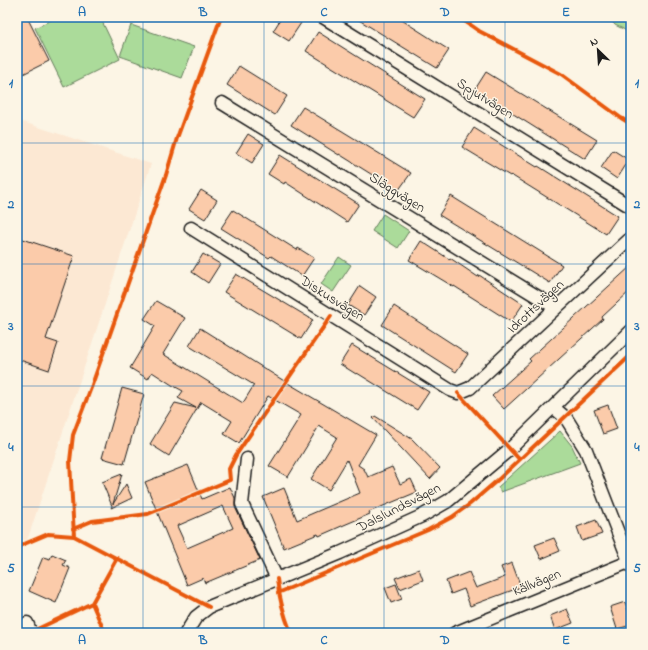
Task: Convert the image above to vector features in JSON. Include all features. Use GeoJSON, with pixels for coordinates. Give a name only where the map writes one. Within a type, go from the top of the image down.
{"type":"FeatureCollection","features":[{"type":"Feature","properties":{"kind":"street","name":"Spjutvägen"},"geometry":{"type":"LineString","coordinates":[[323,17],[631,207]]}},
{"type":"Feature","properties":{"kind":"street","name":"Släggvägen"},"geometry":{"type":"LineString","coordinates":[[222,103],[556,308]]}},
{"type":"Feature","properties":{"kind":"street","name":"Diskusvägen"},"geometry":{"type":"LineString","coordinates":[[191,228],[458,393]]}},
{"type":"Feature","properties":{"kind":"street","name":"Idrottsvägen"},"geometry":{"type":"LineString","coordinates":[[458,393],[470,388],[631,238]]}},
{"type":"Feature","properties":{"kind":"street","name":"Dalslundsvägen"},"geometry":{"type":"LineString","coordinates":[[186,633],[196,617],[209,608],[334,556],[422,516],[448,501],[510,448],[631,331]]}},
{"type":"Feature","properties":{"kind":"street"},"geometry":{"type":"LineString","coordinates":[[553,407],[566,418],[586,450],[631,563]]}},
{"type":"Feature","properties":{"kind":"street"},"geometry":{"type":"LineString","coordinates":[[247,459],[242,504],[277,579]]}},
{"type":"Feature","properties":{"kind":"street","name":"Källvägen"},"geometry":{"type":"LineString","coordinates":[[455,633],[631,563]]}},
{"type":"Feature","properties":{"kind":"shaded area"},"geometry":{"type":"Polygon","coordinates":[[[17,120],[151,164],[27,541],[17,538],[17,120]]]}},
{"type":"Feature","properties":{"kind":"green space"},"geometry":{"type":"Polygon","coordinates":[[[57,17],[100,17],[120,59],[64,87],[35,28],[57,17]]]}},
{"type":"Feature","properties":{"kind":"green space"},"geometry":{"type":"Polygon","coordinates":[[[608,17],[631,17],[631,33],[615,25],[608,17]]]}},
{"type":"Feature","properties":{"kind":"green space"},"geometry":{"type":"Polygon","coordinates":[[[131,25],[194,47],[182,78],[120,56],[131,25]]]}},
{"type":"Feature","properties":{"kind":"green space"},"geometry":{"type":"Polygon","coordinates":[[[383,214],[409,231],[398,248],[372,231],[383,214]]]}},
{"type":"Feature","properties":{"kind":"green space"},"geometry":{"type":"Polygon","coordinates":[[[339,257],[351,265],[333,292],[321,284],[339,257]]]}},
{"type":"Feature","properties":{"kind":"green space"},"geometry":{"type":"Polygon","coordinates":[[[560,431],[572,446],[580,463],[501,492],[498,487],[560,431]]]}},
{"type":"Feature","properties":{"kind":"building"},"geometry":{"type":"Polygon","coordinates":[[[17,17],[27,17],[49,61],[17,77],[17,17]]]}},
{"type":"Feature","properties":{"kind":"building"},"geometry":{"type":"Polygon","coordinates":[[[282,17],[292,17],[301,23],[289,41],[273,31],[282,17]]]}},
{"type":"Feature","properties":{"kind":"building"},"geometry":{"type":"Polygon","coordinates":[[[354,17],[397,17],[449,50],[437,68],[354,17]]]}},
{"type":"Feature","properties":{"kind":"building"},"geometry":{"type":"Polygon","coordinates":[[[318,32],[425,99],[413,117],[306,51],[318,32]]]}},
{"type":"Feature","properties":{"kind":"building"},"geometry":{"type":"Polygon","coordinates":[[[239,66],[287,96],[275,115],[227,85],[239,66]]]}},
{"type":"Feature","properties":{"kind":"building"},"geometry":{"type":"Polygon","coordinates":[[[486,72],[597,140],[585,159],[491,100],[490,101],[474,91],[486,72]]]}},
{"type":"Feature","properties":{"kind":"building"},"geometry":{"type":"Polygon","coordinates":[[[303,107],[411,173],[398,191],[291,125],[303,107]]]}},
{"type":"Feature","properties":{"kind":"building"},"geometry":{"type":"Polygon","coordinates":[[[474,128],[618,216],[606,234],[511,175],[510,176],[462,147],[474,128]]]}},
{"type":"Feature","properties":{"kind":"building"},"geometry":{"type":"Polygon","coordinates":[[[248,134],[264,144],[252,163],[236,153],[248,134]]]}},
{"type":"Feature","properties":{"kind":"building"},"geometry":{"type":"Polygon","coordinates":[[[613,150],[629,160],[617,179],[601,168],[613,150]]]}},
{"type":"Feature","properties":{"kind":"building"},"geometry":{"type":"Polygon","coordinates":[[[280,155],[359,204],[347,222],[285,182],[284,184],[268,174],[280,155]]]}},
{"type":"Feature","properties":{"kind":"building"},"geometry":{"type":"Polygon","coordinates":[[[201,190],[217,200],[205,219],[189,209],[201,190]]]}},
{"type":"Feature","properties":{"kind":"building"},"geometry":{"type":"Polygon","coordinates":[[[451,196],[562,265],[550,283],[439,215],[451,196]]]}},
{"type":"Feature","properties":{"kind":"building"},"geometry":{"type":"Polygon","coordinates":[[[233,210],[297,250],[298,248],[314,258],[302,276],[271,256],[269,258],[221,228],[233,210]]]}},
{"type":"Feature","properties":{"kind":"building"},"geometry":{"type":"Polygon","coordinates":[[[17,237],[74,256],[46,339],[58,343],[49,370],[17,359],[17,237]]]}},
{"type":"Feature","properties":{"kind":"building"},"geometry":{"type":"Polygon","coordinates":[[[421,241],[478,277],[479,275],[523,304],[511,322],[409,260],[421,241]]]}},
{"type":"Feature","properties":{"kind":"building"},"geometry":{"type":"Polygon","coordinates":[[[203,254],[220,264],[208,283],[192,272],[203,254]]]}},
{"type":"Feature","properties":{"kind":"building"},"geometry":{"type":"Polygon","coordinates":[[[631,266],[631,290],[602,317],[603,319],[504,409],[492,396],[531,361],[529,359],[631,266]]]}},
{"type":"Feature","properties":{"kind":"building"},"geometry":{"type":"Polygon","coordinates":[[[236,274],[313,320],[301,339],[224,292],[236,274]]]}},
{"type":"Feature","properties":{"kind":"building"},"geometry":{"type":"Polygon","coordinates":[[[360,286],[376,297],[364,315],[348,305],[360,286]]]}},
{"type":"Feature","properties":{"kind":"building"},"geometry":{"type":"Polygon","coordinates":[[[156,301],[185,318],[163,354],[243,403],[254,385],[189,346],[200,328],[281,379],[376,435],[358,465],[364,469],[368,477],[392,467],[400,484],[411,479],[417,492],[369,512],[370,514],[319,536],[318,534],[284,548],[263,497],[284,488],[297,520],[360,493],[347,460],[329,490],[311,479],[337,437],[319,426],[288,477],[269,466],[301,415],[268,396],[239,443],[224,434],[232,421],[201,402],[169,456],[150,444],[175,403],[196,408],[178,398],[183,391],[152,372],[148,379],[130,368],[155,326],[144,319],[156,301]]]}},
{"type":"Feature","properties":{"kind":"building"},"geometry":{"type":"Polygon","coordinates":[[[394,306],[468,354],[456,372],[382,325],[394,306]]]}},
{"type":"Feature","properties":{"kind":"building"},"geometry":{"type":"Polygon","coordinates":[[[352,345],[429,392],[417,410],[340,364],[352,345]]]}},
{"type":"Feature","properties":{"kind":"building"},"geometry":{"type":"Polygon","coordinates":[[[122,388],[144,394],[124,464],[102,458],[122,388]]]}},
{"type":"Feature","properties":{"kind":"building"},"geometry":{"type":"Polygon","coordinates":[[[608,405],[617,429],[603,434],[594,410],[608,405]]]}},
{"type":"Feature","properties":{"kind":"building"},"geometry":{"type":"Polygon","coordinates":[[[375,416],[412,439],[440,468],[430,479],[373,418],[375,416]]]}},
{"type":"Feature","properties":{"kind":"building"},"geometry":{"type":"Polygon","coordinates":[[[188,465],[202,499],[230,487],[235,498],[235,507],[260,560],[205,583],[203,578],[187,585],[145,482],[188,465]],[[223,506],[177,526],[187,548],[233,528],[223,506]]]}},
{"type":"Feature","properties":{"kind":"building"},"geometry":{"type":"Polygon","coordinates":[[[122,474],[113,504],[126,484],[132,498],[111,508],[112,506],[102,482],[122,474]]]}},
{"type":"Feature","properties":{"kind":"building"},"geometry":{"type":"Polygon","coordinates":[[[596,520],[602,534],[582,541],[577,527],[596,520]]]}},
{"type":"Feature","properties":{"kind":"building"},"geometry":{"type":"Polygon","coordinates":[[[554,538],[560,551],[541,559],[535,545],[554,538]]]}},
{"type":"Feature","properties":{"kind":"building"},"geometry":{"type":"Polygon","coordinates":[[[52,554],[66,560],[63,565],[70,568],[56,603],[29,591],[43,557],[50,559],[52,554]]]}},
{"type":"Feature","properties":{"kind":"building"},"geometry":{"type":"Polygon","coordinates":[[[512,563],[521,587],[470,606],[464,589],[451,594],[446,581],[469,572],[476,588],[505,577],[501,567],[512,563]]]}},
{"type":"Feature","properties":{"kind":"building"},"geometry":{"type":"Polygon","coordinates":[[[419,569],[423,580],[400,589],[395,578],[419,569]]]}},
{"type":"Feature","properties":{"kind":"building"},"geometry":{"type":"Polygon","coordinates":[[[396,584],[402,599],[391,603],[385,588],[396,584]]]}},
{"type":"Feature","properties":{"kind":"building"},"geometry":{"type":"Polygon","coordinates":[[[625,602],[631,619],[631,625],[617,629],[610,607],[625,602]]]}},
{"type":"Feature","properties":{"kind":"building"},"geometry":{"type":"Polygon","coordinates":[[[567,609],[573,623],[555,630],[550,616],[567,609]]]}},
{"type":"Feature","properties":{"kind":"cycle path"},"geometry":{"type":"LineString","coordinates":[[209,607],[74,536],[70,461],[73,435],[92,385],[166,175],[177,138],[221,17]]}},
{"type":"Feature","properties":{"kind":"cycle path"},"geometry":{"type":"LineString","coordinates":[[459,17],[479,31],[561,74],[631,124]]}},
{"type":"Feature","properties":{"kind":"cycle path"},"geometry":{"type":"LineString","coordinates":[[73,529],[92,521],[148,514],[230,480],[229,469],[236,455],[331,316]]}},
{"type":"Feature","properties":{"kind":"cycle path"},"geometry":{"type":"LineString","coordinates":[[278,593],[428,530],[452,517],[470,504],[500,478],[631,355]]}},
{"type":"Feature","properties":{"kind":"cycle path"},"geometry":{"type":"LineString","coordinates":[[458,393],[519,459]]}},
{"type":"Feature","properties":{"kind":"cycle path"},"geometry":{"type":"LineString","coordinates":[[17,547],[48,534],[74,536]]}},
{"type":"Feature","properties":{"kind":"cycle path"},"geometry":{"type":"LineString","coordinates":[[105,633],[92,603],[117,558]]}},
{"type":"Feature","properties":{"kind":"cycle path"},"geometry":{"type":"LineString","coordinates":[[277,579],[282,607],[291,633]]}},
{"type":"Feature","properties":{"kind":"cycle path"},"geometry":{"type":"LineString","coordinates":[[31,632],[92,603]]}}]}
